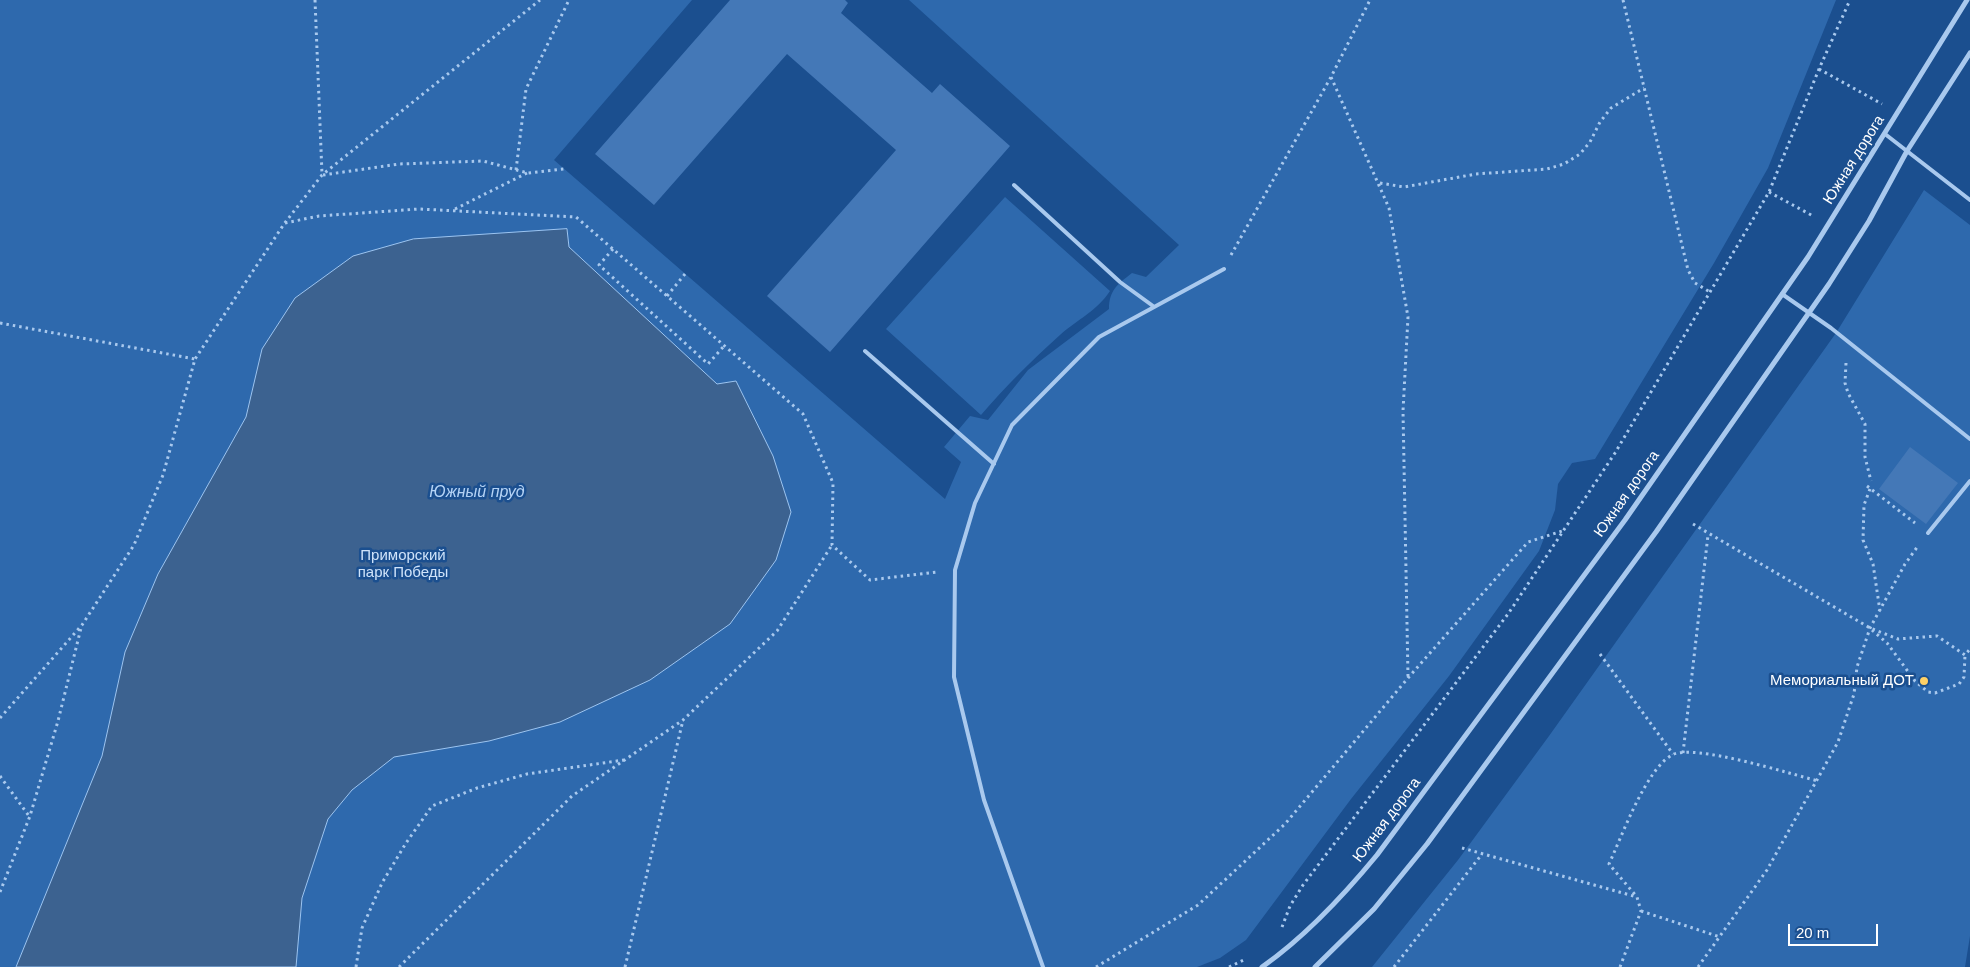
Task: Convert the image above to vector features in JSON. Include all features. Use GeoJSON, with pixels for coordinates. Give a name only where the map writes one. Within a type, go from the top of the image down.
{"type":"FeatureCollection","features":[{"type":"Feature","properties":{"kind":"street","name":"Южная дорога"},"geometry":{"type":"LineString","coordinates":[[1262,967],[1282,953],[1351,886],[1377,855],[1625,520],[1808,257],[1967,0]]}},
{"type":"Feature","properties":{"kind":"street"},"geometry":{"type":"LineString","coordinates":[[1315,967],[1374,909],[1427,844],[1656,532],[1810,312],[1869,221],[1907,151],[1970,53]]}},
{"type":"Feature","properties":{"kind":"lane"},"geometry":{"type":"LineString","coordinates":[[1885,134],[1970,200]]}},
{"type":"Feature","properties":{"kind":"lane"},"geometry":{"type":"LineString","coordinates":[[1014,185],[1120,282],[1153,306]]}},
{"type":"Feature","properties":{"kind":"lane"},"geometry":{"type":"LineString","coordinates":[[1043,967],[984,800],[954,677],[955,570],[975,503],[1012,425],[1099,337],[1224,269]]}},
{"type":"Feature","properties":{"kind":"lane"},"geometry":{"type":"LineString","coordinates":[[1782,294],[1846,339],[1970,440]]}},
{"type":"Feature","properties":{"kind":"lane"},"geometry":{"type":"LineString","coordinates":[[864,351],[994,464]]}},
{"type":"Feature","properties":{"kind":"lane"},"geometry":{"type":"LineString","coordinates":[[1928,533],[1970,481]]}},
{"type":"Feature","properties":{"kind":"path"},"geometry":{"type":"LineString","coordinates":[[315,0],[322,175]]}},
{"type":"Feature","properties":{"kind":"path"},"geometry":{"type":"LineString","coordinates":[[0,718],[82,625],[134,544],[162,475],[195,359],[284,224],[322,175],[540,0]]}},
{"type":"Feature","properties":{"kind":"path"},"geometry":{"type":"LineString","coordinates":[[516,170],[526,89],[570,0]]}},
{"type":"Feature","properties":{"kind":"path"},"geometry":{"type":"LineString","coordinates":[[1224,269],[1331,77],[1370,0]]}},
{"type":"Feature","properties":{"kind":"path"},"geometry":{"type":"LineString","coordinates":[[1623,0],[1688,270],[1695,283],[1710,292]]}},
{"type":"Feature","properties":{"kind":"path"},"geometry":{"type":"LineString","coordinates":[[1277,933],[1303,885],[1508,614],[1615,453],[1770,192],[1848,1]]}},
{"type":"Feature","properties":{"kind":"path"},"geometry":{"type":"LineString","coordinates":[[1819,69],[1885,105],[1880,113]]}},
{"type":"Feature","properties":{"kind":"path"},"geometry":{"type":"LineString","coordinates":[[1331,77],[1380,183],[1389,208],[1408,317],[1404,411],[1408,678]]}},
{"type":"Feature","properties":{"kind":"path"},"geometry":{"type":"LineString","coordinates":[[1380,183],[1404,187],[1476,174],[1547,169],[1564,164],[1580,154],[1590,142],[1600,122],[1611,108],[1644,88]]}},
{"type":"Feature","properties":{"kind":"path"},"geometry":{"type":"LineString","coordinates":[[322,175],[399,164],[483,161],[528,173]]}},
{"type":"Feature","properties":{"kind":"path"},"geometry":{"type":"LineString","coordinates":[[452,210],[528,173],[564,169]]}},
{"type":"Feature","properties":{"kind":"path"},"geometry":{"type":"LineString","coordinates":[[1770,192],[1820,221]]}},
{"type":"Feature","properties":{"kind":"path"},"geometry":{"type":"LineString","coordinates":[[284,224],[319,216],[419,209],[576,217],[802,414],[833,483],[832,545],[776,631],[683,720],[572,796],[399,967]]}},
{"type":"Feature","properties":{"kind":"path"},"geometry":{"type":"LineString","coordinates":[[613,249],[599,265],[708,364],[724,346]]}},
{"type":"Feature","properties":{"kind":"path"},"geometry":{"type":"LineString","coordinates":[[667,296],[685,274]]}},
{"type":"Feature","properties":{"kind":"path"},"geometry":{"type":"LineString","coordinates":[[0,324],[195,359]]}},
{"type":"Feature","properties":{"kind":"path"},"geometry":{"type":"LineString","coordinates":[[1846,339],[1846,383],[1853,404],[1865,424],[1865,458],[1871,482]]}},
{"type":"Feature","properties":{"kind":"path"},"geometry":{"type":"LineString","coordinates":[[1698,967],[1767,870],[1818,781],[1838,742],[1854,694],[1857,667],[1870,628],[1880,611],[1905,564],[1928,533],[1868,488],[1864,505],[1863,540],[1873,564],[1880,611]]}},
{"type":"Feature","properties":{"kind":"path"},"geometry":{"type":"LineString","coordinates":[[1693,524],[1708,535],[1870,628],[1898,639],[1912,640],[1928,636],[1942,638],[1965,655]]}},
{"type":"Feature","properties":{"kind":"path"},"geometry":{"type":"LineString","coordinates":[[1096,967],[1198,905],[1278,831],[1408,678],[1528,542],[1563,530]]}},
{"type":"Feature","properties":{"kind":"path"},"geometry":{"type":"LineString","coordinates":[[1683,753],[1708,535]]}},
{"type":"Feature","properties":{"kind":"path"},"geometry":{"type":"LineString","coordinates":[[832,545],[870,580],[955,570]]}},
{"type":"Feature","properties":{"kind":"path"},"geometry":{"type":"LineString","coordinates":[[0,892],[30,816],[58,721],[82,625]]}},
{"type":"Feature","properties":{"kind":"path"},"geometry":{"type":"LineString","coordinates":[[1870,628],[1887,643],[1915,681],[1928,692],[1935,693],[1959,684],[1964,677],[1965,655],[1970,649]]}},
{"type":"Feature","properties":{"kind":"path"},"geometry":{"type":"LineString","coordinates":[[1600,654],[1673,754]]}},
{"type":"Feature","properties":{"kind":"path"},"geometry":{"type":"LineString","coordinates":[[625,967],[683,720]]}},
{"type":"Feature","properties":{"kind":"path"},"geometry":{"type":"LineString","coordinates":[[1620,967],[1641,911],[1637,898],[1609,864],[1643,790],[1663,762],[1673,754],[1699,752],[1818,781]]}},
{"type":"Feature","properties":{"kind":"path"},"geometry":{"type":"LineString","coordinates":[[356,967],[362,928],[382,883],[406,843],[432,806],[477,788],[527,774],[624,760]]}},
{"type":"Feature","properties":{"kind":"path"},"geometry":{"type":"LineString","coordinates":[[0,776],[30,816]]}},
{"type":"Feature","properties":{"kind":"path"},"geometry":{"type":"LineString","coordinates":[[1462,848],[1637,898]]}},
{"type":"Feature","properties":{"kind":"path"},"geometry":{"type":"LineString","coordinates":[[1394,967],[1482,854]]}},
{"type":"Feature","properties":{"kind":"path"},"geometry":{"type":"LineString","coordinates":[[1641,911],[1720,937]]}},
{"type":"Feature","properties":{"kind":"path"},"geometry":{"type":"LineString","coordinates":[[1228,967],[1251,956]]}},
{"type":"Feature","properties":{"kind":"green space","name":"Приморский парк Победы"},"geometry":{"type":"Polygon","coordinates":[[[0,0],[692,0],[554,160],[945,499],[961,462],[944,447],[970,416],[988,420],[1028,370],[1109,309],[1109,302],[1113,292],[1122,281],[1132,273],[1146,277],[1179,245],[909,0],[1836,0],[1768,168],[1714,263],[1595,459],[1572,463],[1558,484],[1555,510],[1539,551],[1449,676],[1351,799],[1246,940],[1220,958],[1197,967],[0,967],[0,0]]]}},
{"type":"Feature","properties":{"kind":"green space"},"geometry":{"type":"Polygon","coordinates":[[[1924,190],[1970,225],[1970,936],[1965,967],[1372,967],[1458,860],[1549,736],[1836,333],[1924,190]]]}},
{"type":"Feature","properties":{"kind":"green space"},"geometry":{"type":"Polygon","coordinates":[[[1005,197],[1110,291],[1093,309],[1039,354],[981,415],[886,329],[1005,197]]]}},
{"type":"Feature","properties":{"kind":"water","name":"Южный пруд"},"geometry":{"type":"Polygon","coordinates":[[[567,229],[569,247],[717,384],[736,381],[773,456],[791,512],[776,560],[730,624],[650,680],[560,722],[489,741],[394,757],[352,790],[328,819],[302,898],[296,967],[16,967],[102,756],[125,652],[158,574],[246,417],[262,349],[295,298],[353,256],[413,239],[567,229]]]}},
{"type":"Feature","properties":{"kind":"building"},"geometry":{"type":"Polygon","coordinates":[[[730,0],[845,0],[848,3],[841,13],[932,93],[940,84],[1010,146],[830,352],[767,296],[896,150],[787,54],[654,205],[595,154],[730,0]]]}},
{"type":"Feature","properties":{"kind":"building"},"geometry":{"type":"Polygon","coordinates":[[[1910,447],[1958,483],[1926,524],[1879,489],[1910,447]]]}},
{"type":"Feature","properties":{"kind":"place","name":"Мемориальный ДОТ"},"geometry":{"type":"Point","coordinates":[1924,681]}}]}
